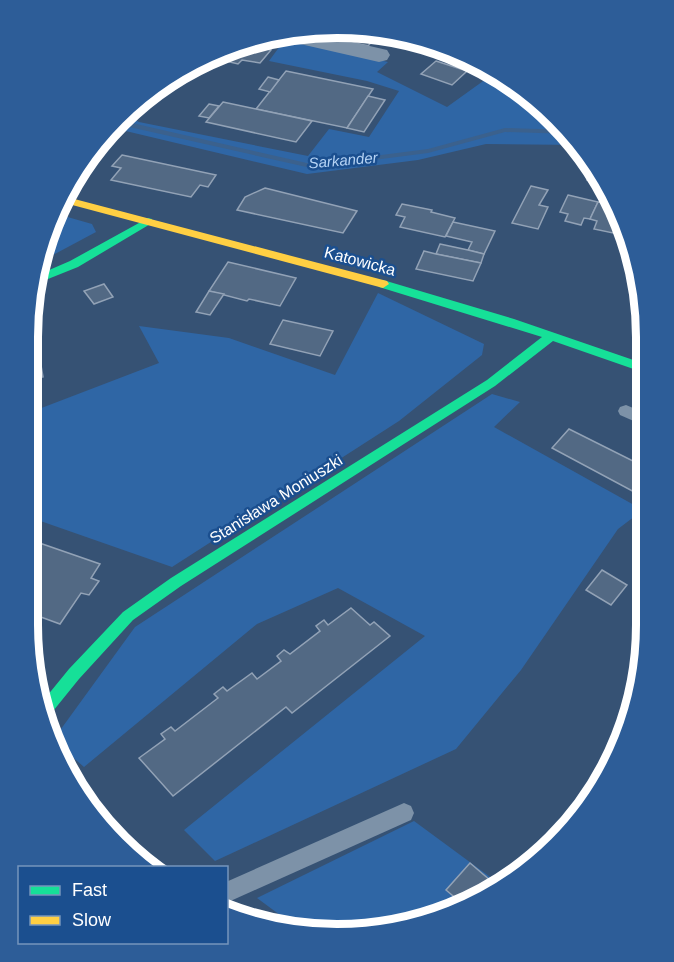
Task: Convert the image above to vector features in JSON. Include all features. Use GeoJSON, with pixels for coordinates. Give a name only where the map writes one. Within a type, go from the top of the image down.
{"type":"FeatureCollection","features":[{"type":"Feature","properties":{"kind":"street"},"geometry":{"type":"LineString","coordinates":[[308,39],[379,55]]}},
{"type":"Feature","properties":{"kind":"street","name":"Katowicka"},"geometry":{"type":"LineString","coordinates":[[70,201],[377,282],[510,322],[636,366]]}},
{"type":"Feature","properties":{"kind":"street"},"geometry":{"type":"LineString","coordinates":[[44,277],[74,264],[147,221]]}},
{"type":"Feature","properties":{"kind":"street","name":"Stanisława Moniuszki"},"geometry":{"type":"LineString","coordinates":[[49,707],[74,674],[129,616],[176,582],[491,383],[550,337]]}},
{"type":"Feature","properties":{"kind":"lane"},"geometry":{"type":"LineString","coordinates":[[626,411],[636,416]]}},
{"type":"Feature","properties":{"kind":"lane"},"geometry":{"type":"LineString","coordinates":[[228,892],[404,813]]}},
{"type":"Feature","properties":{"kind":"shaded area"},"geometry":{"type":"Polygon","coordinates":[[[294,41],[388,62],[377,72],[447,107],[486,79],[491,81],[519,99],[549,125],[566,145],[486,144],[418,160],[307,174],[121,130],[133,118],[139,122],[308,156],[329,129],[369,137],[399,91],[367,81],[269,61],[280,46],[273,45],[294,41]]]}},
{"type":"Feature","properties":{"kind":"shaded area"},"geometry":{"type":"Polygon","coordinates":[[[63,216],[92,224],[96,232],[48,257],[63,216]]]}},
{"type":"Feature","properties":{"kind":"shaded area"},"geometry":{"type":"Polygon","coordinates":[[[378,293],[484,344],[482,355],[399,421],[172,567],[38,520],[38,409],[159,363],[139,326],[229,338],[335,375],[378,293]]]}},
{"type":"Feature","properties":{"kind":"shaded area"},"geometry":{"type":"Polygon","coordinates":[[[492,394],[520,402],[494,427],[636,506],[636,515],[618,529],[521,670],[456,749],[215,861],[184,830],[425,636],[338,588],[257,624],[84,767],[65,750],[58,734],[135,627],[492,394]]]}},
{"type":"Feature","properties":{"kind":"shaded area"},"geometry":{"type":"Polygon","coordinates":[[[414,821],[494,880],[469,894],[433,909],[395,919],[357,924],[317,924],[287,920],[257,898],[414,821]]]}},
{"type":"Feature","properties":{"kind":"building"},"geometry":{"type":"Polygon","coordinates":[[[344,38],[374,40],[368,46],[342,40],[344,38]]]}},
{"type":"Feature","properties":{"kind":"building"},"geometry":{"type":"Polygon","coordinates":[[[260,48],[271,50],[260,63],[242,60],[238,64],[226,61],[230,57],[260,48]]]}},
{"type":"Feature","properties":{"kind":"building"},"geometry":{"type":"Polygon","coordinates":[[[436,61],[467,71],[452,85],[421,74],[436,61]]]}},
{"type":"Feature","properties":{"kind":"building"},"geometry":{"type":"Polygon","coordinates":[[[286,71],[373,89],[347,128],[256,109],[286,71]]]}},
{"type":"Feature","properties":{"kind":"building"},"geometry":{"type":"Polygon","coordinates":[[[268,77],[279,80],[270,92],[259,89],[268,77]]]}},
{"type":"Feature","properties":{"kind":"building"},"geometry":{"type":"Polygon","coordinates":[[[368,96],[385,100],[364,132],[347,128],[368,96]]]}},
{"type":"Feature","properties":{"kind":"building"},"geometry":{"type":"Polygon","coordinates":[[[223,102],[312,121],[296,142],[206,122],[223,102]]]}},
{"type":"Feature","properties":{"kind":"building"},"geometry":{"type":"Polygon","coordinates":[[[209,104],[219,106],[209,118],[199,116],[209,104]]]}},
{"type":"Feature","properties":{"kind":"building"},"geometry":{"type":"Polygon","coordinates":[[[122,155],[216,175],[208,187],[200,185],[191,197],[111,180],[121,168],[112,166],[122,155]]]}},
{"type":"Feature","properties":{"kind":"building"},"geometry":{"type":"Polygon","coordinates":[[[531,186],[548,190],[539,205],[548,207],[538,229],[512,223],[531,186]]]}},
{"type":"Feature","properties":{"kind":"building"},"geometry":{"type":"Polygon","coordinates":[[[265,188],[357,211],[343,233],[237,210],[245,197],[265,188]]]}},
{"type":"Feature","properties":{"kind":"building"},"geometry":{"type":"Polygon","coordinates":[[[568,195],[598,202],[590,219],[584,218],[581,225],[565,221],[568,214],[560,212],[568,195]]]}},
{"type":"Feature","properties":{"kind":"building"},"geometry":{"type":"Polygon","coordinates":[[[598,202],[605,204],[616,227],[613,233],[594,229],[597,221],[590,219],[598,202]]]}},
{"type":"Feature","properties":{"kind":"building"},"geometry":{"type":"Polygon","coordinates":[[[402,204],[432,210],[431,212],[455,218],[445,237],[400,227],[405,217],[396,215],[402,204]]]}},
{"type":"Feature","properties":{"kind":"building"},"geometry":{"type":"Polygon","coordinates":[[[453,222],[495,231],[484,254],[468,250],[472,242],[446,236],[453,222]]]}},
{"type":"Feature","properties":{"kind":"building"},"geometry":{"type":"Polygon","coordinates":[[[440,244],[484,254],[481,263],[436,254],[440,244]]]}},
{"type":"Feature","properties":{"kind":"building"},"geometry":{"type":"Polygon","coordinates":[[[424,251],[481,263],[473,281],[416,269],[424,251]]]}},
{"type":"Feature","properties":{"kind":"building"},"geometry":{"type":"Polygon","coordinates":[[[228,262],[296,278],[280,306],[249,299],[247,301],[209,291],[228,262]]]}},
{"type":"Feature","properties":{"kind":"building"},"geometry":{"type":"Polygon","coordinates":[[[104,284],[113,297],[94,304],[84,291],[104,284]]]}},
{"type":"Feature","properties":{"kind":"building"},"geometry":{"type":"Polygon","coordinates":[[[209,291],[224,294],[210,315],[196,312],[209,291]]]}},
{"type":"Feature","properties":{"kind":"building"},"geometry":{"type":"Polygon","coordinates":[[[283,320],[333,331],[320,356],[270,344],[283,320]]]}},
{"type":"Feature","properties":{"kind":"building"},"geometry":{"type":"Polygon","coordinates":[[[38,360],[40,360],[43,377],[38,378],[38,360]]]}},
{"type":"Feature","properties":{"kind":"building"},"geometry":{"type":"Polygon","coordinates":[[[569,429],[636,462],[636,493],[552,448],[569,429]]]}},
{"type":"Feature","properties":{"kind":"building"},"geometry":{"type":"Polygon","coordinates":[[[38,542],[100,564],[91,578],[99,581],[89,595],[81,593],[60,624],[38,616],[38,542]]]}},
{"type":"Feature","properties":{"kind":"building"},"geometry":{"type":"Polygon","coordinates":[[[602,570],[627,585],[611,605],[586,590],[602,570]]]}},
{"type":"Feature","properties":{"kind":"building"},"geometry":{"type":"Polygon","coordinates":[[[351,608],[370,625],[374,622],[390,636],[292,713],[286,707],[173,796],[139,758],[165,739],[161,734],[171,727],[175,731],[218,698],[214,694],[223,687],[227,691],[252,673],[257,679],[281,661],[277,656],[284,650],[290,654],[320,631],[316,626],[324,620],[328,625],[351,608]]]}},
{"type":"Feature","properties":{"kind":"building"},"geometry":{"type":"Polygon","coordinates":[[[470,863],[491,881],[457,900],[446,890],[470,863]]]}},
{"type":"Feature","properties":{"kind":"waterway","name":"Sarkander"},"geometry":{"type":"LineString","coordinates":[[126,124],[311,166],[428,151],[505,130],[555,132]]}},
{"type":"Feature","properties":{"kind":"traffic: fast"},"geometry":{"type":"LineString","coordinates":[[44,277],[74,264],[148,221]]}},
{"type":"Feature","properties":{"kind":"traffic: fast"},"geometry":{"type":"LineString","coordinates":[[383,284],[510,322],[636,366]]}},
{"type":"Feature","properties":{"kind":"traffic: fast"},"geometry":{"type":"LineString","coordinates":[[49,706],[74,674],[128,616],[176,582],[491,383],[550,337]]}},
{"type":"Feature","properties":{"kind":"traffic: slow"},"geometry":{"type":"LineString","coordinates":[[70,201],[383,284]]}}]}
